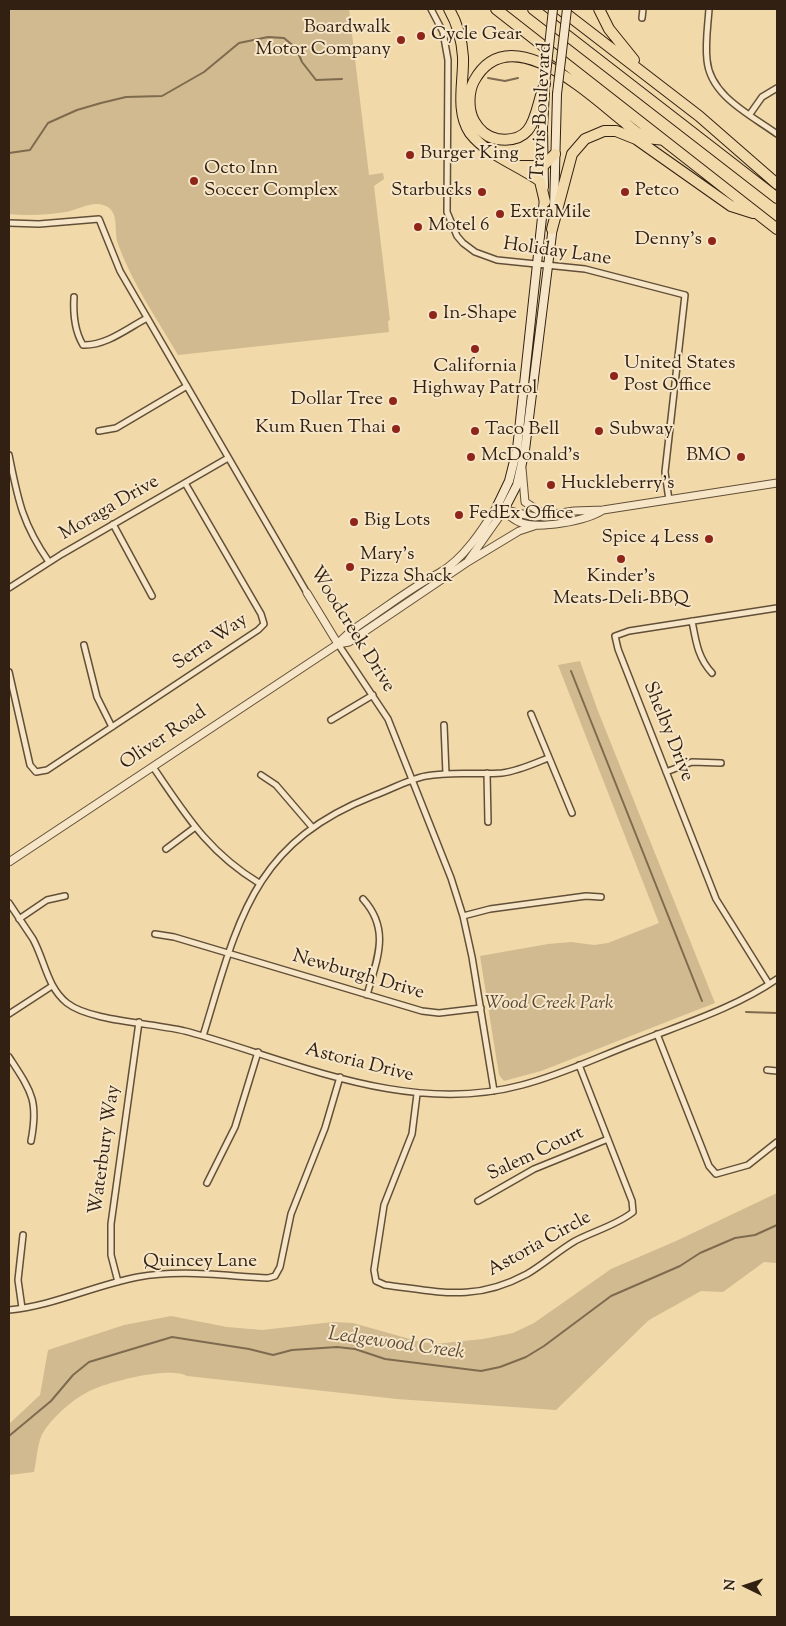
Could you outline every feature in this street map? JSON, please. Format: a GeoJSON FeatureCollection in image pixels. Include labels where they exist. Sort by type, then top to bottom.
{"type":"FeatureCollection","features":[{"type":"Feature","properties":{"kind":"highway"},"geometry":{"type":"LineString","coordinates":[[449,9],[460,37],[463,118],[470,132],[478,140],[540,182],[545,202]]}},
{"type":"Feature","properties":{"kind":"highway"},"geometry":{"type":"LineString","coordinates":[[496,9],[649,126],[663,140],[777,229]]}},
{"type":"Feature","properties":{"kind":"highway"},"geometry":{"type":"LineString","coordinates":[[533,9],[777,198]]}},
{"type":"Feature","properties":{"kind":"highway"},"geometry":{"type":"LineString","coordinates":[[560,9],[699,116],[777,184]]}},
{"type":"Feature","properties":{"kind":"highway"},"geometry":{"type":"LineString","coordinates":[[599,9],[609,29],[628,54],[646,71],[651,79]]}},
{"type":"Feature","properties":{"kind":"highway"},"geometry":{"type":"LineString","coordinates":[[545,84],[533,125],[522,135],[503,140],[492,138],[481,132],[474,121],[470,108],[470,94],[479,74],[498,59],[518,56],[537,60],[567,79],[644,136],[663,140]]}},
{"type":"Feature","properties":{"kind":"highway"},"geometry":{"type":"LineString","coordinates":[[552,229],[572,154],[584,139],[604,131],[616,131],[636,139],[732,206],[761,216]]}},
{"type":"Feature","properties":{"kind":"highway"},"geometry":{"type":"LineString","coordinates":[[515,166],[543,166],[555,154]]}},
{"type":"Feature","properties":{"kind":"main road","name":"Travis Boulevard"},"geometry":{"type":"LineString","coordinates":[[501,508],[510,481],[517,449],[545,202],[543,166],[545,84],[553,9]]}},
{"type":"Feature","properties":{"kind":"main road","name":"Travis Boulevard"},"geometry":{"type":"LineString","coordinates":[[501,508],[510,501],[522,468],[552,229],[558,94],[567,9]]}},
{"type":"Feature","properties":{"kind":"street","name":"Holiday Lane"},"geometry":{"type":"LineString","coordinates":[[431,9],[443,32],[447,54],[447,201],[451,223],[457,236],[475,252],[497,260],[584,269],[685,295],[665,472],[669,500]]}},
{"type":"Feature","properties":{"kind":"street"},"geometry":{"type":"LineString","coordinates":[[642,9],[642,18]]}},
{"type":"Feature","properties":{"kind":"street"},"geometry":{"type":"LineString","coordinates":[[709,9],[707,61],[716,86],[722,93],[777,134]]}},
{"type":"Feature","properties":{"kind":"street"},"geometry":{"type":"LineString","coordinates":[[750,114],[762,97],[777,88]]}},
{"type":"Feature","properties":{"kind":"street","name":"Woodcreek Drive"},"geometry":{"type":"LineString","coordinates":[[9,223],[39,224],[99,219],[120,271],[147,318],[307,594],[388,720],[413,780],[463,916],[481,1008],[494,1091]]}},
{"type":"Feature","properties":{"kind":"street"},"geometry":{"type":"LineString","coordinates":[[74,297],[73,314],[78,338],[83,345],[92,346],[147,318]]}},
{"type":"Feature","properties":{"kind":"street"},"geometry":{"type":"LineString","coordinates":[[99,430],[116,428],[187,386]]}},
{"type":"Feature","properties":{"kind":"street"},"geometry":{"type":"LineString","coordinates":[[9,455],[24,518],[32,536],[50,562]]}},
{"type":"Feature","properties":{"kind":"street","name":"Moraga Drive"},"geometry":{"type":"LineString","coordinates":[[9,588],[113,524],[228,458]]}},
{"type":"Feature","properties":{"kind":"street"},"geometry":{"type":"LineString","coordinates":[[522,468],[525,502],[545,515]]}},
{"type":"Feature","properties":{"kind":"street","name":"Serra Way"},"geometry":{"type":"LineString","coordinates":[[9,672],[30,765],[36,772],[47,770],[258,630],[264,624],[262,614],[185,482]]}},
{"type":"Feature","properties":{"kind":"street","name":"Oliver Road"},"geometry":{"type":"LineString","coordinates":[[501,508],[535,517],[603,510],[777,483]]}},
{"type":"Feature","properties":{"kind":"street","name":"Oliver Road"},"geometry":{"type":"LineString","coordinates":[[501,508],[511,518],[537,525]]}},
{"type":"Feature","properties":{"kind":"street","name":"Oliver Road"},"geometry":{"type":"LineString","coordinates":[[466,563],[501,508]]}},
{"type":"Feature","properties":{"kind":"street","name":"Oliver Road"},"geometry":{"type":"LineString","coordinates":[[9,862],[338,644],[345,635],[431,576],[439,573],[459,557],[501,508]]}},
{"type":"Feature","properties":{"kind":"street","name":"Oliver Road"},"geometry":{"type":"LineString","coordinates":[[338,644],[349,642],[466,563],[519,531],[537,525],[594,516],[603,510]]}},
{"type":"Feature","properties":{"kind":"street"},"geometry":{"type":"LineString","coordinates":[[113,524],[152,596]]}},
{"type":"Feature","properties":{"kind":"street","name":"Shelby Drive"},"geometry":{"type":"LineString","coordinates":[[769,984],[716,899],[618,649],[615,636],[629,631],[777,608]]}},
{"type":"Feature","properties":{"kind":"street"},"geometry":{"type":"LineString","coordinates":[[692,621],[696,646],[702,662],[712,673]]}},
{"type":"Feature","properties":{"kind":"street"},"geometry":{"type":"LineString","coordinates":[[84,645],[97,696],[112,727]]}},
{"type":"Feature","properties":{"kind":"street"},"geometry":{"type":"LineString","coordinates":[[330,720],[373,695]]}},
{"type":"Feature","properties":{"kind":"street"},"geometry":{"type":"LineString","coordinates":[[531,714],[572,813]]}},
{"type":"Feature","properties":{"kind":"street"},"geometry":{"type":"LineString","coordinates":[[444,725],[446,774]]}},
{"type":"Feature","properties":{"kind":"street"},"geometry":{"type":"LineString","coordinates":[[204,1036],[237,926],[259,883],[287,849],[312,827],[344,808],[426,776],[487,774],[517,770],[548,758]]}},
{"type":"Feature","properties":{"kind":"street"},"geometry":{"type":"LineString","coordinates":[[666,772],[692,762],[721,763]]}},
{"type":"Feature","properties":{"kind":"street"},"geometry":{"type":"LineString","coordinates":[[153,767],[194,828],[222,857],[259,883]]}},
{"type":"Feature","properties":{"kind":"street"},"geometry":{"type":"LineString","coordinates":[[487,774],[488,822]]}},
{"type":"Feature","properties":{"kind":"street"},"geometry":{"type":"LineString","coordinates":[[261,775],[286,796],[312,827]]}},
{"type":"Feature","properties":{"kind":"street"},"geometry":{"type":"LineString","coordinates":[[166,849],[194,828]]}},
{"type":"Feature","properties":{"kind":"street"},"geometry":{"type":"LineString","coordinates":[[19,918],[47,900],[65,896]]}},
{"type":"Feature","properties":{"kind":"street"},"geometry":{"type":"LineString","coordinates":[[463,916],[490,909],[586,896],[601,897]]}},
{"type":"Feature","properties":{"kind":"street"},"geometry":{"type":"LineString","coordinates":[[362,899],[374,912],[379,932],[376,962],[367,994]]}},
{"type":"Feature","properties":{"kind":"street","name":"Astoria Drive"},"geometry":{"type":"LineString","coordinates":[[9,903],[33,940],[52,986],[68,1004],[82,1012],[170,1026],[383,1089],[417,1094],[464,1095],[494,1091],[547,1078],[740,1001],[777,979]]}},
{"type":"Feature","properties":{"kind":"street","name":"Newburgh Drive"},"geometry":{"type":"LineString","coordinates":[[155,934],[174,937],[422,1011],[439,1013],[481,1008]]}},
{"type":"Feature","properties":{"kind":"street"},"geometry":{"type":"LineString","coordinates":[[9,1014],[52,986]]}},
{"type":"Feature","properties":{"kind":"street","name":"Waterbury Way"},"geometry":{"type":"LineString","coordinates":[[118,1282],[111,1255],[110,1231],[139,1022]]}},
{"type":"Feature","properties":{"kind":"street"},"geometry":{"type":"LineString","coordinates":[[657,1034],[710,1166],[716,1174],[748,1165],[777,1142]]}},
{"type":"Feature","properties":{"kind":"street"},"geometry":{"type":"LineString","coordinates":[[207,1183],[235,1126],[258,1052]]}},
{"type":"Feature","properties":{"kind":"street"},"geometry":{"type":"LineString","coordinates":[[9,1057],[32,1095],[35,1119],[31,1141]]}},
{"type":"Feature","properties":{"kind":"street","name":"Astoria Circle"},"geometry":{"type":"LineString","coordinates":[[417,1094],[412,1134],[390,1188],[379,1230],[374,1270],[376,1281],[385,1285],[449,1294],[484,1292],[514,1280],[592,1232],[626,1218],[633,1212],[632,1201],[579,1065]]}},
{"type":"Feature","properties":{"kind":"street"},"geometry":{"type":"LineString","coordinates":[[766,1070],[777,1070]]}},
{"type":"Feature","properties":{"kind":"street","name":"Quincey Lane"},"geometry":{"type":"LineString","coordinates":[[9,1310],[118,1282],[163,1274],[268,1278],[275,1276],[280,1267],[291,1214],[325,1128],[340,1077]]}},
{"type":"Feature","properties":{"kind":"street","name":"Salem Court"},"geometry":{"type":"LineString","coordinates":[[478,1200],[534,1169],[608,1139]]}},
{"type":"Feature","properties":{"kind":"street"},"geometry":{"type":"LineString","coordinates":[[22,1308],[18,1280],[23,1235]]}},
{"type":"Feature","properties":{"kind":"green space","name":"Octo Inn Soccer Complex"},"geometry":{"type":"Polygon","coordinates":[[[10,9],[349,9],[369,175],[383,173],[384,179],[374,186],[390,320],[388,321],[389,332],[178,355],[130,273],[118,244],[114,216],[109,208],[94,204],[52,214],[9,214],[10,9]]]}},
{"type":"Feature","properties":{"kind":"green space","name":"Wood Creek Park"},"geometry":{"type":"Polygon","coordinates":[[[580,661],[598,711],[715,1003],[541,1071],[504,1081],[499,1075],[480,956],[548,944],[571,942],[594,945],[608,943],[659,923],[558,665],[580,661]]]}},
{"type":"Feature","properties":{"kind":"green space"},"geometry":{"type":"Polygon","coordinates":[[[777,1193],[777,1263],[764,1262],[723,1292],[701,1291],[649,1320],[556,1410],[397,1399],[187,1376],[179,1373],[155,1374],[114,1382],[94,1389],[80,1397],[60,1413],[44,1431],[39,1445],[34,1472],[9,1475],[9,1424],[40,1395],[48,1350],[124,1325],[171,1316],[227,1327],[262,1330],[333,1322],[353,1323],[434,1344],[483,1339],[513,1333],[534,1323],[611,1269],[676,1241],[777,1193]]]}},
{"type":"Feature","properties":{"kind":"waterway"},"geometry":{"type":"LineString","coordinates":[[9,153],[30,150],[48,123],[77,110],[126,97],[162,96],[204,72],[239,43],[268,37],[284,38],[296,48],[302,62],[316,80],[342,79]]}},
{"type":"Feature","properties":{"kind":"waterway"},"geometry":{"type":"LineString","coordinates":[[488,78],[505,81],[518,78]]}},
{"type":"Feature","properties":{"kind":"waterway"},"geometry":{"type":"LineString","coordinates":[[571,671],[702,1001]]}},
{"type":"Feature","properties":{"kind":"waterway"},"geometry":{"type":"LineString","coordinates":[[746,1012],[777,1013]]}},
{"type":"Feature","properties":{"kind":"waterway","name":"Ledgewood Creek"},"geometry":{"type":"LineString","coordinates":[[9,1436],[51,1401],[73,1375],[89,1362],[172,1337],[249,1349],[273,1355],[292,1350],[337,1347],[355,1349],[385,1359],[481,1371],[500,1367],[526,1357],[544,1346],[611,1296],[680,1266],[700,1253],[735,1238],[755,1235],[777,1225]]}},
{"type":"Feature","properties":{"kind":"place","name":"Cycle Gear"},"geometry":{"type":"Point","coordinates":[421,36]}},
{"type":"Feature","properties":{"kind":"place","name":"Boardwalk Motor Company"},"geometry":{"type":"Point","coordinates":[401,40]}},
{"type":"Feature","properties":{"kind":"place","name":"Burger King"},"geometry":{"type":"Point","coordinates":[410,155]}},
{"type":"Feature","properties":{"kind":"place","name":"Octo Inn Soccer Complex"},"geometry":{"type":"Point","coordinates":[194,181]}},
{"type":"Feature","properties":{"kind":"place","name":"Starbucks"},"geometry":{"type":"Point","coordinates":[482,192]}},
{"type":"Feature","properties":{"kind":"place","name":"Petco"},"geometry":{"type":"Point","coordinates":[625,192]}},
{"type":"Feature","properties":{"kind":"place","name":"ExtraMile"},"geometry":{"type":"Point","coordinates":[500,214]}},
{"type":"Feature","properties":{"kind":"place","name":"Motel 6"},"geometry":{"type":"Point","coordinates":[418,227]}},
{"type":"Feature","properties":{"kind":"place","name":"Denny's"},"geometry":{"type":"Point","coordinates":[712,241]}},
{"type":"Feature","properties":{"kind":"place","name":"In-Shape"},"geometry":{"type":"Point","coordinates":[433,315]}},
{"type":"Feature","properties":{"kind":"place","name":"California Highway Patrol"},"geometry":{"type":"Point","coordinates":[475,349]}},
{"type":"Feature","properties":{"kind":"place","name":"United States Post Office"},"geometry":{"type":"Point","coordinates":[614,376]}},
{"type":"Feature","properties":{"kind":"place","name":"Dollar Tree"},"geometry":{"type":"Point","coordinates":[393,401]}},
{"type":"Feature","properties":{"kind":"place","name":"Kum Ruen Thai"},"geometry":{"type":"Point","coordinates":[396,429]}},
{"type":"Feature","properties":{"kind":"place","name":"Taco Bell"},"geometry":{"type":"Point","coordinates":[475,431]}},
{"type":"Feature","properties":{"kind":"place","name":"Subway"},"geometry":{"type":"Point","coordinates":[599,431]}},
{"type":"Feature","properties":{"kind":"place","name":"McDonald's"},"geometry":{"type":"Point","coordinates":[471,457]}},
{"type":"Feature","properties":{"kind":"place","name":"BMO"},"geometry":{"type":"Point","coordinates":[741,457]}},
{"type":"Feature","properties":{"kind":"place","name":"Huckleberry's"},"geometry":{"type":"Point","coordinates":[551,485]}},
{"type":"Feature","properties":{"kind":"place","name":"FedEx Office"},"geometry":{"type":"Point","coordinates":[459,515]}},
{"type":"Feature","properties":{"kind":"place","name":"Big Lots"},"geometry":{"type":"Point","coordinates":[354,522]}},
{"type":"Feature","properties":{"kind":"place","name":"Spice 4 Less"},"geometry":{"type":"Point","coordinates":[709,539]}},
{"type":"Feature","properties":{"kind":"place","name":"Kinder's Meats-Deli-BBQ"},"geometry":{"type":"Point","coordinates":[621,559]}},
{"type":"Feature","properties":{"kind":"place","name":"Mary's Pizza Shack"},"geometry":{"type":"Point","coordinates":[350,567]}}]}
